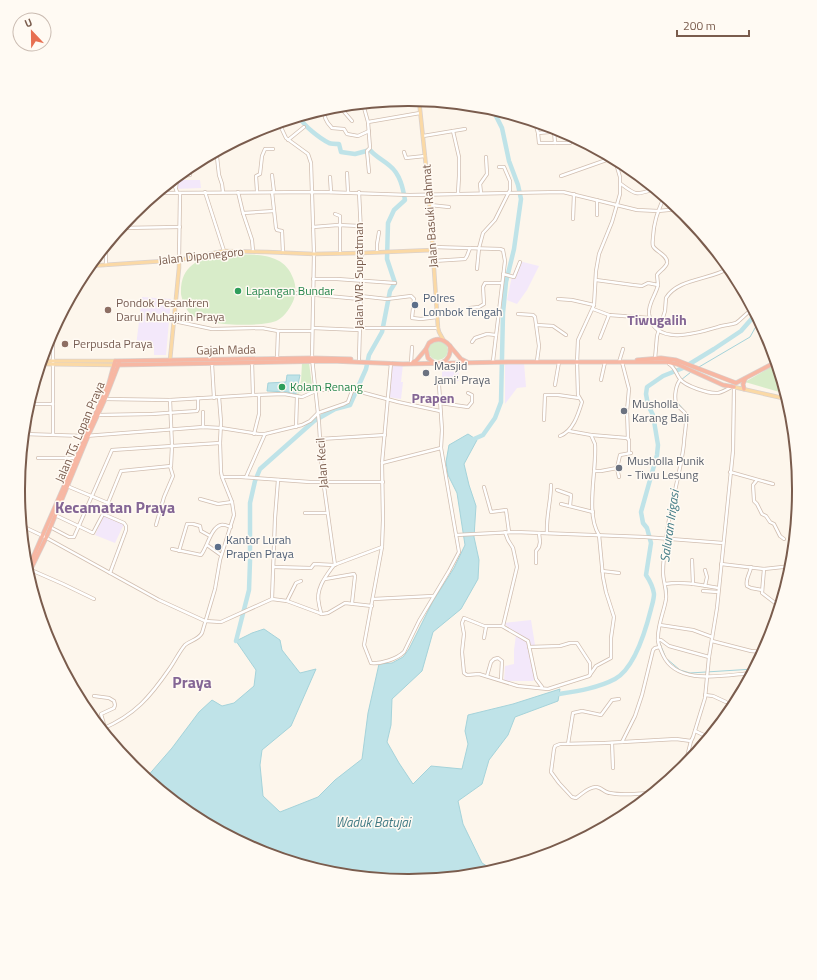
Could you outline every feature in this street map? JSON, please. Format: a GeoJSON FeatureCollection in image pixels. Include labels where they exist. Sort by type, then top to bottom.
{"type":"FeatureCollection","features":[{"type":"Feature","properties":{"kind":"highway"},"geometry":{"type":"LineString","coordinates":[[363,361],[416,361],[432,341],[438,339],[444,341],[450,346],[464,361],[678,362],[736,383],[771,365]]}},
{"type":"Feature","properties":{"kind":"highway"},"geometry":{"type":"LineString","coordinates":[[441,363],[448,358],[450,346]]}},
{"type":"Feature","properties":{"kind":"highway"},"geometry":{"type":"LineString","coordinates":[[426,349],[428,358],[435,363]]}},
{"type":"Feature","properties":{"kind":"highway"},"geometry":{"type":"LineString","coordinates":[[508,362],[620,362],[655,358],[672,359],[695,373],[723,385],[733,386]]}},
{"type":"Feature","properties":{"kind":"highway","name":"Gajah Mada"},"geometry":{"type":"LineString","coordinates":[[114,363],[212,364],[277,359],[359,359],[363,361]]}},
{"type":"Feature","properties":{"kind":"highway","name":"Gajah Mada"},"geometry":{"type":"LineString","coordinates":[[119,363],[170,360],[252,361],[312,359],[363,361]]}},
{"type":"Feature","properties":{"kind":"highway"},"geometry":{"type":"LineString","coordinates":[[370,361],[391,363],[498,362]]}},
{"type":"Feature","properties":{"kind":"highway","name":"Jalan TG. Lopan Praya"},"geometry":{"type":"LineString","coordinates":[[44,537],[50,527],[109,383],[114,363]]}},
{"type":"Feature","properties":{"kind":"highway","name":"Jalan TG. Lopan Praya"},"geometry":{"type":"LineString","coordinates":[[32,564],[76,458],[98,416],[119,363]]}},
{"type":"Feature","properties":{"kind":"highway"},"geometry":{"type":"LineString","coordinates":[[744,389],[743,384],[745,379]]}},
{"type":"Feature","properties":{"kind":"main road","name":"Jalan Basuki Rahmat"},"geometry":{"type":"LineString","coordinates":[[419,106],[430,205],[438,330]]}},
{"type":"Feature","properties":{"kind":"main road","name":"Jalan Diponegoro"},"geometry":{"type":"LineString","coordinates":[[98,265],[179,260],[224,251],[362,254],[433,248]]}},
{"type":"Feature","properties":{"kind":"main road"},"geometry":{"type":"LineString","coordinates":[[170,360],[179,260]]}},
{"type":"Feature","properties":{"kind":"main road"},"geometry":{"type":"LineString","coordinates":[[432,341],[438,330]]}},
{"type":"Feature","properties":{"kind":"main road"},"geometry":{"type":"LineString","coordinates":[[438,330],[444,341]]}},
{"type":"Feature","properties":{"kind":"main road","name":"Gajah Mada"},"geometry":{"type":"LineString","coordinates":[[47,362],[54,363]]}},
{"type":"Feature","properties":{"kind":"main road","name":"Gajah Mada"},"geometry":{"type":"LineString","coordinates":[[46,364],[114,363]]}},
{"type":"Feature","properties":{"kind":"main road"},"geometry":{"type":"LineString","coordinates":[[733,386],[781,398]]}},
{"type":"Feature","properties":{"kind":"street"},"geometry":{"type":"LineString","coordinates":[[364,109],[369,132],[370,148],[366,153],[369,172]]}},
{"type":"Feature","properties":{"kind":"street"},"geometry":{"type":"LineString","coordinates":[[344,112],[352,121]]}},
{"type":"Feature","properties":{"kind":"street"},"geometry":{"type":"LineString","coordinates":[[368,122],[420,114]]}},
{"type":"Feature","properties":{"kind":"street"},"geometry":{"type":"LineString","coordinates":[[325,116],[326,121],[332,128],[344,129],[347,134],[354,136],[369,132]]}},
{"type":"Feature","properties":{"kind":"street"},"geometry":{"type":"LineString","coordinates":[[282,128],[288,140],[304,127]]}},
{"type":"Feature","properties":{"kind":"street"},"geometry":{"type":"LineString","coordinates":[[423,136],[465,128]]}},
{"type":"Feature","properties":{"kind":"street"},"geometry":{"type":"LineString","coordinates":[[537,129],[540,143],[569,142]]}},
{"type":"Feature","properties":{"kind":"street"},"geometry":{"type":"LineString","coordinates":[[452,131],[459,157],[458,193]]}},
{"type":"Feature","properties":{"kind":"street"},"geometry":{"type":"LineString","coordinates":[[538,132],[544,132]]}},
{"type":"Feature","properties":{"kind":"street"},"geometry":{"type":"LineString","coordinates":[[554,136],[554,143]]}},
{"type":"Feature","properties":{"kind":"street","name":"Jalan Kecil"},"geometry":{"type":"LineString","coordinates":[[288,140],[310,156],[314,254],[312,359],[327,513],[335,565]]}},
{"type":"Feature","properties":{"kind":"street"},"geometry":{"type":"LineString","coordinates":[[257,191],[256,176],[260,174],[262,156],[265,149],[273,149]]}},
{"type":"Feature","properties":{"kind":"street"},"geometry":{"type":"LineString","coordinates":[[404,152],[406,158],[425,156]]}},
{"type":"Feature","properties":{"kind":"street"},"geometry":{"type":"LineString","coordinates":[[481,193],[480,184],[487,174],[486,157]]}},
{"type":"Feature","properties":{"kind":"street"},"geometry":{"type":"LineString","coordinates":[[217,158],[223,192]]}},
{"type":"Feature","properties":{"kind":"street"},"geometry":{"type":"LineString","coordinates":[[561,176],[604,161]]}},
{"type":"Feature","properties":{"kind":"street"},"geometry":{"type":"LineString","coordinates":[[477,269],[479,248],[483,233],[495,220],[509,193],[511,185],[510,179],[504,168],[499,167]]}},
{"type":"Feature","properties":{"kind":"street"},"geometry":{"type":"LineString","coordinates":[[560,436],[569,431],[582,402],[578,395],[578,340],[593,307],[599,254],[618,206],[620,183],[618,168]]}},
{"type":"Feature","properties":{"kind":"street"},"geometry":{"type":"LineString","coordinates":[[348,173],[348,192]]}},
{"type":"Feature","properties":{"kind":"street"},"geometry":{"type":"LineString","coordinates":[[272,175],[276,230],[282,232],[283,253]]}},
{"type":"Feature","properties":{"kind":"street"},"geometry":{"type":"LineString","coordinates":[[330,176],[331,192]]}},
{"type":"Feature","properties":{"kind":"street"},"geometry":{"type":"LineString","coordinates":[[620,183],[630,192],[637,194],[648,191]]}},
{"type":"Feature","properties":{"kind":"street"},"geometry":{"type":"LineString","coordinates":[[176,188],[178,192],[180,227],[179,260]]}},
{"type":"Feature","properties":{"kind":"street"},"geometry":{"type":"LineString","coordinates":[[167,193],[257,191],[359,192],[429,195],[458,193],[563,192],[637,210],[670,210]]}},
{"type":"Feature","properties":{"kind":"street"},"geometry":{"type":"LineString","coordinates":[[205,192],[224,251]]}},
{"type":"Feature","properties":{"kind":"street"},"geometry":{"type":"LineString","coordinates":[[238,192],[252,241],[253,251]]}},
{"type":"Feature","properties":{"kind":"street","name":"Jalan WR. Supratman"},"geometry":{"type":"LineString","coordinates":[[359,192],[362,254],[360,280],[359,359]]}},
{"type":"Feature","properties":{"kind":"street"},"geometry":{"type":"LineString","coordinates":[[573,219],[574,194]]}},
{"type":"Feature","properties":{"kind":"street"},"geometry":{"type":"LineString","coordinates":[[597,216],[598,200]]}},
{"type":"Feature","properties":{"kind":"street"},"geometry":{"type":"LineString","coordinates":[[662,203],[654,223],[653,245],[658,252],[665,257],[667,262],[657,275],[658,285],[650,306],[650,318],[654,325],[659,330],[672,336],[682,335],[702,332],[735,323],[748,312]]}},
{"type":"Feature","properties":{"kind":"street"},"geometry":{"type":"LineString","coordinates":[[430,205],[449,207]]}},
{"type":"Feature","properties":{"kind":"street"},"geometry":{"type":"LineString","coordinates":[[243,213],[274,210]]}},
{"type":"Feature","properties":{"kind":"street"},"geometry":{"type":"LineString","coordinates":[[335,214],[340,215],[340,253]]}},
{"type":"Feature","properties":{"kind":"street"},"geometry":{"type":"LineString","coordinates":[[313,226],[360,226]]}},
{"type":"Feature","properties":{"kind":"street"},"geometry":{"type":"LineString","coordinates":[[129,228],[180,227]]}},
{"type":"Feature","properties":{"kind":"street"},"geometry":{"type":"LineString","coordinates":[[377,252],[379,232]]}},
{"type":"Feature","properties":{"kind":"street"},"geometry":{"type":"LineString","coordinates":[[433,248],[500,248],[503,250],[505,255],[493,362]]}},
{"type":"Feature","properties":{"kind":"street"},"geometry":{"type":"LineString","coordinates":[[434,261],[464,259],[468,256],[470,248]]}},
{"type":"Feature","properties":{"kind":"street"},"geometry":{"type":"LineString","coordinates":[[106,254],[106,264]]}},
{"type":"Feature","properties":{"kind":"street"},"geometry":{"type":"LineString","coordinates":[[503,274],[513,277],[515,276],[520,262]]}},
{"type":"Feature","properties":{"kind":"street"},"geometry":{"type":"LineString","coordinates":[[655,358],[657,336],[666,298],[670,293],[683,285],[723,271]]}},
{"type":"Feature","properties":{"kind":"street"},"geometry":{"type":"LineString","coordinates":[[313,279],[337,278],[395,283]]}},
{"type":"Feature","properties":{"kind":"street"},"geometry":{"type":"LineString","coordinates":[[596,280],[640,286],[648,282],[658,285]]}},
{"type":"Feature","properties":{"kind":"street"},"geometry":{"type":"LineString","coordinates":[[470,308],[479,307],[484,304],[483,287],[485,283],[502,283]]}},
{"type":"Feature","properties":{"kind":"street"},"geometry":{"type":"LineString","coordinates":[[295,293],[387,299],[412,296],[414,299],[413,318],[421,319],[437,317]]}},
{"type":"Feature","properties":{"kind":"street"},"geometry":{"type":"LineString","coordinates":[[558,299],[572,300],[593,307],[609,315],[650,318]]}},
{"type":"Feature","properties":{"kind":"street"},"geometry":{"type":"LineString","coordinates":[[518,314],[535,316],[539,346],[537,361]]}},
{"type":"Feature","properties":{"kind":"street"},"geometry":{"type":"LineString","coordinates":[[600,338],[609,315]]}},
{"type":"Feature","properties":{"kind":"street"},"geometry":{"type":"LineString","coordinates":[[174,321],[212,330],[262,328],[278,331],[381,328],[438,330]]}},
{"type":"Feature","properties":{"kind":"street"},"geometry":{"type":"LineString","coordinates":[[537,325],[553,326],[566,335]]}},
{"type":"Feature","properties":{"kind":"street"},"geometry":{"type":"LineString","coordinates":[[277,359],[278,331]]}},
{"type":"Feature","properties":{"kind":"street"},"geometry":{"type":"LineString","coordinates":[[472,342],[475,338],[487,334],[496,335]]}},
{"type":"Feature","properties":{"kind":"street"},"geometry":{"type":"LineString","coordinates":[[53,344],[53,434]]}},
{"type":"Feature","properties":{"kind":"street"},"geometry":{"type":"LineString","coordinates":[[411,362],[412,347]]}},
{"type":"Feature","properties":{"kind":"street"},"geometry":{"type":"LineString","coordinates":[[619,477],[617,468],[620,455],[630,453],[627,411],[629,389],[620,362],[623,349]]}},
{"type":"Feature","properties":{"kind":"street"},"geometry":{"type":"LineString","coordinates":[[252,361],[253,395]]}},
{"type":"Feature","properties":{"kind":"street"},"geometry":{"type":"LineString","coordinates":[[555,385],[559,362]]}},
{"type":"Feature","properties":{"kind":"street"},"geometry":{"type":"LineString","coordinates":[[600,380],[605,362]]}},
{"type":"Feature","properties":{"kind":"street"},"geometry":{"type":"LineString","coordinates":[[665,362],[674,368],[685,384],[713,393],[733,386],[732,451],[718,592],[712,641],[708,657],[706,695],[688,753]]}},
{"type":"Feature","properties":{"kind":"street"},"geometry":{"type":"LineString","coordinates":[[391,363],[382,463],[382,547],[364,646],[370,663],[375,664],[395,658],[404,652],[416,626],[458,554],[441,448],[439,385]]}},
{"type":"Feature","properties":{"kind":"street"},"geometry":{"type":"LineString","coordinates":[[212,364],[214,398]]}},
{"type":"Feature","properties":{"kind":"street"},"geometry":{"type":"LineString","coordinates":[[681,380],[675,394],[678,406],[685,413],[686,424],[672,502],[663,570],[666,584],[666,596],[659,640],[660,647],[667,662],[678,671],[692,676],[746,672]]}},
{"type":"Feature","properties":{"kind":"street"},"geometry":{"type":"LineString","coordinates":[[105,399],[170,400],[284,394],[306,396],[316,390],[328,389],[354,391],[387,400],[440,411]]}},
{"type":"Feature","properties":{"kind":"street"},"geometry":{"type":"LineString","coordinates":[[29,434],[87,436],[204,427],[221,428],[254,434],[265,434],[296,427],[310,421],[318,414],[346,404],[354,391]]}},
{"type":"Feature","properties":{"kind":"street"},"geometry":{"type":"LineString","coordinates":[[440,403],[468,407],[472,402],[472,394],[468,393]]}},
{"type":"Feature","properties":{"kind":"street"},"geometry":{"type":"LineString","coordinates":[[254,434],[259,414],[259,395]]}},
{"type":"Feature","properties":{"kind":"street"},"geometry":{"type":"LineString","coordinates":[[544,420],[545,395],[579,398]]}},
{"type":"Feature","properties":{"kind":"street"},"geometry":{"type":"LineString","coordinates":[[296,427],[297,396]]}},
{"type":"Feature","properties":{"kind":"street"},"geometry":{"type":"LineString","coordinates":[[107,727],[124,719],[144,702],[157,686],[185,645],[200,636],[215,589],[221,555],[234,515],[232,502],[222,477],[219,397]]}},
{"type":"Feature","properties":{"kind":"street"},"geometry":{"type":"LineString","coordinates":[[98,416],[197,411],[198,398]]}},
{"type":"Feature","properties":{"kind":"street"},"geometry":{"type":"LineString","coordinates":[[156,525],[164,497],[173,476],[170,466],[172,464],[172,429],[170,400]]}},
{"type":"Feature","properties":{"kind":"street"},"geometry":{"type":"LineString","coordinates":[[35,405],[53,404]]}},
{"type":"Feature","properties":{"kind":"street"},"geometry":{"type":"LineString","coordinates":[[203,412],[204,427]]}},
{"type":"Feature","properties":{"kind":"street"},"geometry":{"type":"LineString","coordinates":[[569,431],[628,439]]}},
{"type":"Feature","properties":{"kind":"street"},"geometry":{"type":"LineString","coordinates":[[246,477],[265,434]]}},
{"type":"Feature","properties":{"kind":"street"},"geometry":{"type":"LineString","coordinates":[[320,439],[384,435]]}},
{"type":"Feature","properties":{"kind":"street"},"geometry":{"type":"LineString","coordinates":[[542,688],[536,679],[527,640],[502,626],[486,626],[466,618],[462,624],[464,634],[462,652],[465,674],[478,674],[518,686],[547,689],[590,675],[596,666],[612,658],[611,638],[614,617],[606,592],[602,571],[599,535],[595,526],[593,512],[595,446],[591,435]]}},
{"type":"Feature","properties":{"kind":"street"},"geometry":{"type":"LineString","coordinates":[[50,527],[72,538],[112,450],[220,443]]}},
{"type":"Feature","properties":{"kind":"street"},"geometry":{"type":"LineString","coordinates":[[382,463],[441,448]]}},
{"type":"Feature","properties":{"kind":"street"},"geometry":{"type":"LineString","coordinates":[[38,458],[76,458]]}},
{"type":"Feature","properties":{"kind":"street"},"geometry":{"type":"LineString","coordinates":[[55,515],[93,533],[103,514],[121,471],[170,466]]}},
{"type":"Feature","properties":{"kind":"street"},"geometry":{"type":"LineString","coordinates":[[594,471],[601,472],[617,468]]}},
{"type":"Feature","properties":{"kind":"street"},"geometry":{"type":"LineString","coordinates":[[730,472],[773,484]]}},
{"type":"Feature","properties":{"kind":"street"},"geometry":{"type":"LineString","coordinates":[[222,477],[324,482],[383,482]]}},
{"type":"Feature","properties":{"kind":"street"},"geometry":{"type":"LineString","coordinates":[[272,600],[278,480]]}},
{"type":"Feature","properties":{"kind":"street"},"geometry":{"type":"LineString","coordinates":[[757,480],[753,487],[754,502],[757,504],[762,514],[774,524],[780,536],[784,539]]}},
{"type":"Feature","properties":{"kind":"street"},"geometry":{"type":"LineString","coordinates":[[546,533],[546,518],[551,485]]}},
{"type":"Feature","properties":{"kind":"street"},"geometry":{"type":"LineString","coordinates":[[67,486],[108,502]]}},
{"type":"Feature","properties":{"kind":"street"},"geometry":{"type":"LineString","coordinates":[[484,487],[491,512],[506,510],[509,532]]}},
{"type":"Feature","properties":{"kind":"street"},"geometry":{"type":"LineString","coordinates":[[557,490],[571,495],[570,506]]}},
{"type":"Feature","properties":{"kind":"street"},"geometry":{"type":"LineString","coordinates":[[200,499],[219,504],[232,502]]}},
{"type":"Feature","properties":{"kind":"street"},"geometry":{"type":"LineString","coordinates":[[560,504],[593,512]]}},
{"type":"Feature","properties":{"kind":"street"},"geometry":{"type":"LineString","coordinates":[[305,513],[327,513]]}},
{"type":"Feature","properties":{"kind":"street"},"geometry":{"type":"LineString","coordinates":[[103,514],[124,523],[126,528],[110,573]]}},
{"type":"Feature","properties":{"kind":"street"},"geometry":{"type":"LineString","coordinates":[[179,551],[187,524],[193,524],[201,527],[201,531],[210,536]]}},
{"type":"Feature","properties":{"kind":"street"},"geometry":{"type":"LineString","coordinates":[[172,549],[201,555],[210,536],[220,525],[231,527]]}},
{"type":"Feature","properties":{"kind":"street"},"geometry":{"type":"LineString","coordinates":[[27,529],[158,600],[205,621],[218,622],[272,600],[287,601],[322,614],[344,603],[372,606]]}},
{"type":"Feature","properties":{"kind":"street"},"geometry":{"type":"LineString","coordinates":[[502,626],[517,567],[513,548],[505,532]]}},
{"type":"Feature","properties":{"kind":"street"},"geometry":{"type":"LineString","coordinates":[[456,535],[509,532],[645,537],[723,542]]}},
{"type":"Feature","properties":{"kind":"street"},"geometry":{"type":"LineString","coordinates":[[536,563],[536,551],[540,542],[539,533]]}},
{"type":"Feature","properties":{"kind":"street"},"geometry":{"type":"LineString","coordinates":[[207,544],[221,555]]}},
{"type":"Feature","properties":{"kind":"street"},"geometry":{"type":"LineString","coordinates":[[322,614],[318,599],[319,591],[329,571],[335,565],[382,547]]}},
{"type":"Feature","properties":{"kind":"street"},"geometry":{"type":"LineString","coordinates":[[692,560],[693,584]]}},
{"type":"Feature","properties":{"kind":"street"},"geometry":{"type":"LineString","coordinates":[[274,568],[311,568],[314,564],[335,565]]}},
{"type":"Feature","properties":{"kind":"street"},"geometry":{"type":"LineString","coordinates":[[721,564],[764,569],[785,567]]}},
{"type":"Feature","properties":{"kind":"street"},"geometry":{"type":"LineString","coordinates":[[751,567],[750,575],[746,581],[747,586],[762,590]]}},
{"type":"Feature","properties":{"kind":"street"},"geometry":{"type":"LineString","coordinates":[[764,569],[763,595],[775,603]]}},
{"type":"Feature","properties":{"kind":"street"},"geometry":{"type":"LineString","coordinates":[[705,586],[707,578],[706,570]]}},
{"type":"Feature","properties":{"kind":"street"},"geometry":{"type":"LineString","coordinates":[[602,571],[619,572]]}},
{"type":"Feature","properties":{"kind":"street"},"geometry":{"type":"LineString","coordinates":[[34,572],[94,599]]}},
{"type":"Feature","properties":{"kind":"street"},"geometry":{"type":"LineString","coordinates":[[324,579],[354,574],[352,603]]}},
{"type":"Feature","properties":{"kind":"street"},"geometry":{"type":"LineString","coordinates":[[287,601],[296,583],[301,581]]}},
{"type":"Feature","properties":{"kind":"street"},"geometry":{"type":"LineString","coordinates":[[666,584],[693,584],[718,588]]}},
{"type":"Feature","properties":{"kind":"street"},"geometry":{"type":"LineString","coordinates":[[703,591],[718,592]]}},
{"type":"Feature","properties":{"kind":"street"},"geometry":{"type":"LineString","coordinates":[[373,599],[433,596]]}},
{"type":"Feature","properties":{"kind":"street"},"geometry":{"type":"LineString","coordinates":[[484,638],[486,626]]}},
{"type":"Feature","properties":{"kind":"street"},"geometry":{"type":"LineString","coordinates":[[661,626],[693,630],[712,637]]}},
{"type":"Feature","properties":{"kind":"street"},"geometry":{"type":"LineString","coordinates":[[659,640],[669,646],[708,657]]}},
{"type":"Feature","properties":{"kind":"street"},"geometry":{"type":"LineString","coordinates":[[712,641],[756,652]]}},
{"type":"Feature","properties":{"kind":"street"},"geometry":{"type":"LineString","coordinates":[[529,647],[561,646],[570,643],[577,643],[590,663],[590,675]]}},
{"type":"Feature","properties":{"kind":"street"},"geometry":{"type":"LineString","coordinates":[[622,742],[635,716],[642,695],[653,650],[660,647]]}},
{"type":"Feature","properties":{"kind":"street"},"geometry":{"type":"LineString","coordinates":[[487,676],[491,662],[494,658],[498,658],[502,661],[501,680]]}},
{"type":"Feature","properties":{"kind":"street"},"geometry":{"type":"LineString","coordinates":[[706,695],[713,696],[726,702]]}},
{"type":"Feature","properties":{"kind":"street"},"geometry":{"type":"LineString","coordinates":[[94,696],[114,700],[115,707],[101,714],[102,721]]}},
{"type":"Feature","properties":{"kind":"street"},"geometry":{"type":"LineString","coordinates":[[568,744],[573,713],[582,711],[601,715],[612,700],[619,699]]}},
{"type":"Feature","properties":{"kind":"street"},"geometry":{"type":"LineString","coordinates":[[695,731],[703,735]]}},
{"type":"Feature","properties":{"kind":"street"},"geometry":{"type":"LineString","coordinates":[[643,793],[609,793],[599,787],[594,787],[576,798],[572,798],[556,780],[551,770],[554,747],[560,744],[691,740]]}},
{"type":"Feature","properties":{"kind":"street"},"geometry":{"type":"LineString","coordinates":[[612,743],[613,768]]}},
{"type":"Feature","properties":{"kind":"shaded area"},"geometry":{"type":"Polygon","coordinates":[[[183,180],[200,180],[201,188],[176,189],[176,185],[183,180]]]}},
{"type":"Feature","properties":{"kind":"shaded area"},"geometry":{"type":"Polygon","coordinates":[[[519,261],[539,266],[527,290],[517,304],[507,300],[512,276],[519,261]]]}},
{"type":"Feature","properties":{"kind":"shaded area"},"geometry":{"type":"Polygon","coordinates":[[[142,297],[171,299],[166,355],[154,355],[154,346],[136,346],[142,297]]]}},
{"type":"Feature","properties":{"kind":"shaded area"},"geometry":{"type":"Polygon","coordinates":[[[505,363],[524,363],[526,387],[517,388],[505,404],[505,363]]]}},
{"type":"Feature","properties":{"kind":"shaded area"},"geometry":{"type":"Polygon","coordinates":[[[393,364],[403,364],[401,399],[388,397],[393,364]]]}},
{"type":"Feature","properties":{"kind":"shaded area"},"geometry":{"type":"Polygon","coordinates":[[[442,365],[458,365],[459,381],[442,382],[442,365]]]}},
{"type":"Feature","properties":{"kind":"shaded area"},"geometry":{"type":"Polygon","coordinates":[[[104,515],[124,524],[115,543],[95,535],[104,515]]]}},
{"type":"Feature","properties":{"kind":"shaded area"},"geometry":{"type":"Polygon","coordinates":[[[531,620],[535,645],[529,647],[537,677],[533,681],[504,681],[505,666],[514,664],[516,635],[504,623],[531,620]]]}},
{"type":"Feature","properties":{"kind":"green space","name":"Lapangan Bundar"},"geometry":{"type":"Polygon","coordinates":[[[221,255],[263,256],[281,262],[288,269],[295,286],[294,299],[288,311],[278,320],[271,323],[248,325],[209,322],[192,315],[188,311],[182,299],[181,284],[183,277],[187,270],[198,262],[221,255]]]}},
{"type":"Feature","properties":{"kind":"green space"},"geometry":{"type":"Polygon","coordinates":[[[438,340],[445,343],[448,350],[445,357],[438,360],[431,357],[428,350],[431,343],[438,340]]]}},
{"type":"Feature","properties":{"kind":"green space"},"geometry":{"type":"Polygon","coordinates":[[[302,363],[309,363],[312,385],[311,389],[297,394],[301,381],[302,363]]]}},
{"type":"Feature","properties":{"kind":"green space"},"geometry":{"type":"Polygon","coordinates":[[[772,366],[779,392],[745,382],[772,366]]]}},
{"type":"Feature","properties":{"kind":"water","name":"Kolam Renang"},"geometry":{"type":"Polygon","coordinates":[[[287,375],[300,375],[296,394],[267,391],[268,383],[286,382],[287,375]]]}},
{"type":"Feature","properties":{"kind":"water","name":"Waduk Batujai"},"geometry":{"type":"Polygon","coordinates":[[[468,434],[477,440],[464,464],[476,506],[474,537],[479,560],[478,579],[461,609],[433,632],[422,671],[392,699],[391,725],[387,742],[413,784],[431,766],[462,769],[468,744],[465,731],[468,715],[513,704],[560,689],[558,701],[515,717],[508,735],[489,760],[482,784],[458,801],[463,824],[482,863],[486,865],[434,873],[408,874],[383,873],[334,866],[285,853],[262,844],[239,834],[195,809],[150,773],[172,748],[199,712],[212,700],[222,706],[234,703],[254,686],[256,670],[236,641],[264,629],[280,640],[282,650],[300,673],[316,669],[291,726],[262,750],[260,765],[263,796],[280,812],[318,797],[335,780],[362,759],[368,713],[379,664],[392,663],[403,657],[409,649],[433,601],[454,568],[465,545],[457,493],[448,475],[446,462],[449,445],[468,434]]]}},
{"type":"Feature","properties":{"kind":"waterway"},"geometry":{"type":"LineString","coordinates":[[474,439],[483,435],[495,418],[501,402],[503,313],[506,282],[514,249],[521,199],[518,185],[509,161],[502,128],[497,117]]}},
{"type":"Feature","properties":{"kind":"waterway"},"geometry":{"type":"LineString","coordinates":[[236,641],[249,590],[250,503],[255,481],[260,469],[314,421],[335,409],[350,405],[366,369],[369,355],[382,332],[390,291],[395,283],[387,259],[388,223],[394,210],[405,200],[399,177],[390,166],[370,150],[355,154],[341,152],[339,144],[329,143],[312,132],[303,122]]}},
{"type":"Feature","properties":{"kind":"waterway"},"geometry":{"type":"LineString","coordinates":[[559,694],[602,685],[622,674],[639,647],[649,617],[654,594],[653,588],[646,575],[651,543],[647,528],[643,523],[641,512],[657,455],[658,445],[653,415],[648,405],[646,394],[647,387],[663,376],[683,368],[714,349],[741,331],[752,319]]}},
{"type":"Feature","properties":{"kind":"waterway","name":"Saluran Irigasi"},"geometry":{"type":"LineString","coordinates":[[699,367],[750,337],[755,327]]}},
{"type":"Feature","properties":{"kind":"waterway","name":"Saluran Irigasi"},"geometry":{"type":"LineString","coordinates":[[681,380],[691,372]]}},
{"type":"Feature","properties":{"kind":"waterway","name":"Saluran Irigasi"},"geometry":{"type":"LineString","coordinates":[[677,402],[684,410]]}},
{"type":"Feature","properties":{"kind":"waterway","name":"Saluran Irigasi"},"geometry":{"type":"LineString","coordinates":[[665,557],[667,543]]}},
{"type":"Feature","properties":{"kind":"waterway","name":"Saluran Irigasi"},"geometry":{"type":"LineString","coordinates":[[667,588],[667,597]]}},
{"type":"Feature","properties":{"kind":"waterway","name":"Saluran Irigasi"},"geometry":{"type":"LineString","coordinates":[[659,641],[665,656]]}},
{"type":"Feature","properties":{"kind":"waterway","name":"Saluran Irigasi"},"geometry":{"type":"LineString","coordinates":[[667,659],[680,670],[690,673],[747,669]]}},
{"type":"Feature","properties":{"kind":"place","name":"Lapangan Bundar"},"geometry":{"type":"Point","coordinates":[238,291]}},
{"type":"Feature","properties":{"kind":"place","name":"Polres Lombok Tengah"},"geometry":{"type":"Point","coordinates":[415,305]}},
{"type":"Feature","properties":{"kind":"place","name":"Pondok Pesantren Darul Muhajirin Praya"},"geometry":{"type":"Point","coordinates":[108,310]}},
{"type":"Feature","properties":{"kind":"place","name":"Perpusda Praya"},"geometry":{"type":"Point","coordinates":[65,344]}},
{"type":"Feature","properties":{"kind":"place","name":"Masjid Jami' Praya"},"geometry":{"type":"Point","coordinates":[426,373]}},
{"type":"Feature","properties":{"kind":"place","name":"Kolam Renang"},"geometry":{"type":"Point","coordinates":[282,387]}},
{"type":"Feature","properties":{"kind":"place","name":"Musholla Karang Bali"},"geometry":{"type":"Point","coordinates":[624,411]}},
{"type":"Feature","properties":{"kind":"place","name":"Musholla Punik - Tiwu Lesung"},"geometry":{"type":"Point","coordinates":[619,468]}},
{"type":"Feature","properties":{"kind":"place","name":"Kantor Lurah Prapen Praya"},"geometry":{"type":"Point","coordinates":[218,547]}},
{"type":"Feature","properties":{"kind":"district","name":"Tiwugalih"},"geometry":{"type":"Point","coordinates":[657,320]}},
{"type":"Feature","properties":{"kind":"district","name":"Prapen"},"geometry":{"type":"Point","coordinates":[433,398]}},
{"type":"Feature","properties":{"kind":"district","name":"Kecamatan Praya"},"geometry":{"type":"Point","coordinates":[115,507]}},
{"type":"Feature","properties":{"kind":"district","name":"Praya"},"geometry":{"type":"Point","coordinates":[192,682]}}]}
